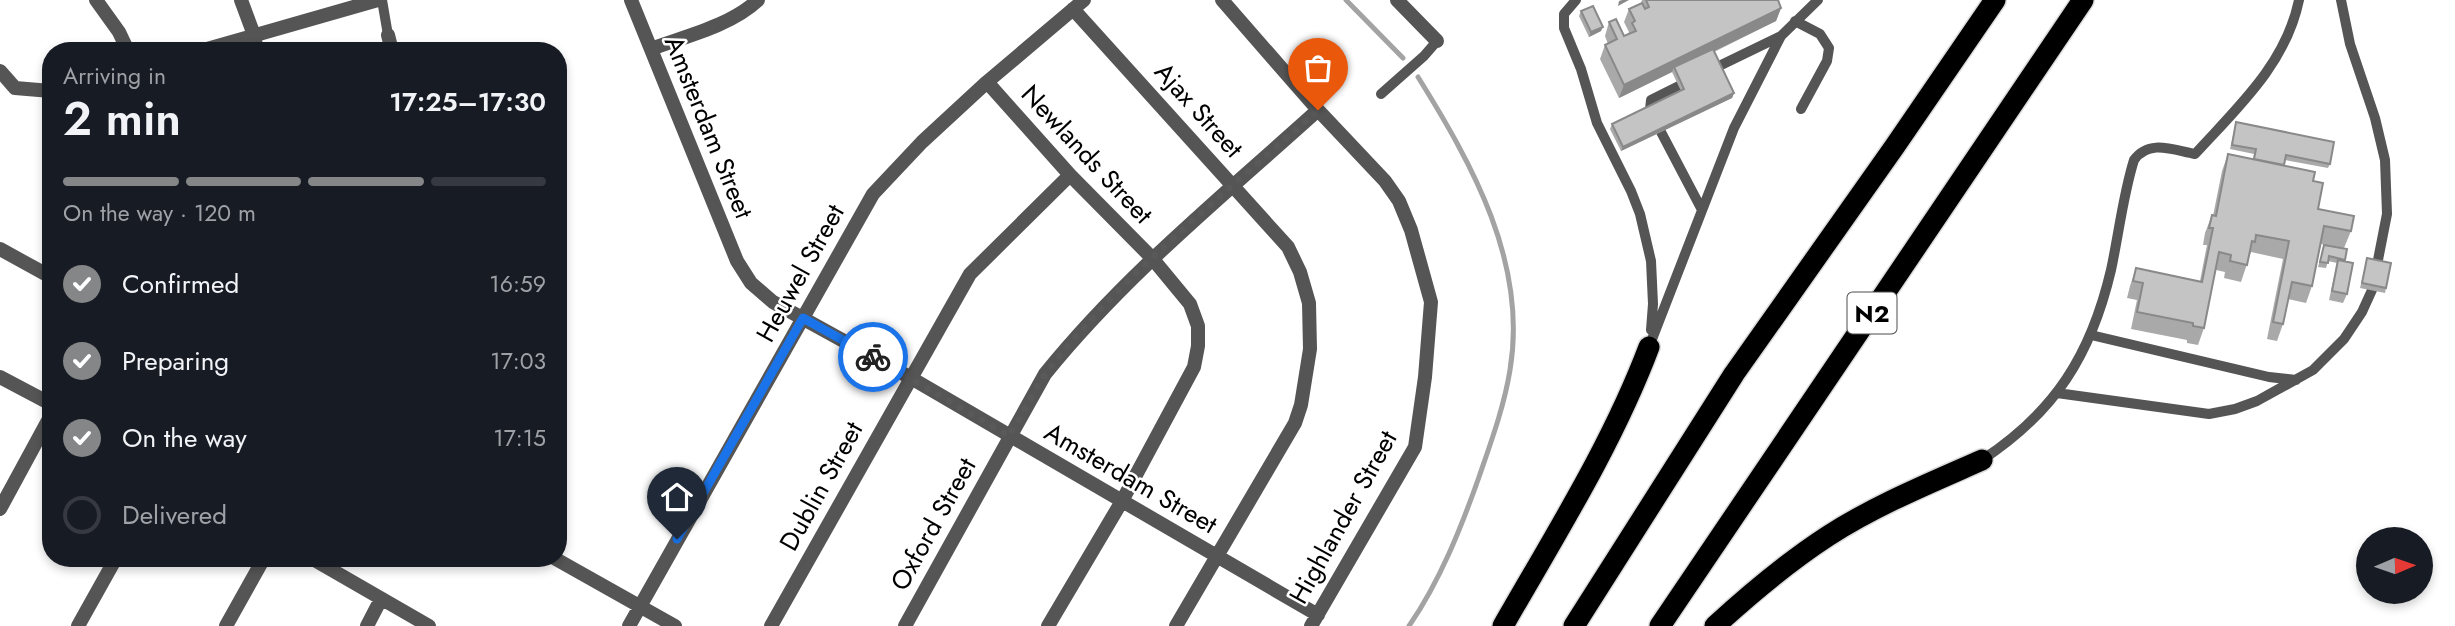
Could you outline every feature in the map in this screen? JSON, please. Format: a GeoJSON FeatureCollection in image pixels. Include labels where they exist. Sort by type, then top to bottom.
{"type":"FeatureCollection","features":[{"type":"Feature","properties":{"kind":"highway"},"geometry":{"type":"LineString","coordinates":[[1574,626],[1734,374],[1995,0]]}},
{"type":"Feature","properties":{"kind":"highway","name":"N2"},"geometry":{"type":"LineString","coordinates":[[1660,626],[2083,0]]}},
{"type":"Feature","properties":{"kind":"highway"},"geometry":{"type":"LineString","coordinates":[[1503,626],[1627,402],[1649,347]]}},
{"type":"Feature","properties":{"kind":"highway"},"geometry":{"type":"LineString","coordinates":[[1716,626],[1764,582],[1829,535],[1888,503],[1982,460]]}},
{"type":"Feature","properties":{"kind":"street"},"geometry":{"type":"LineString","coordinates":[[96,0],[124,42]]}},
{"type":"Feature","properties":{"kind":"street"},"geometry":{"type":"LineString","coordinates":[[241,0],[255,42]]}},
{"type":"Feature","properties":{"kind":"street"},"geometry":{"type":"LineString","coordinates":[[230,42],[380,0]]}},
{"type":"Feature","properties":{"kind":"street","name":"Amsterdam Street"},"geometry":{"type":"LineString","coordinates":[[631,0],[737,261],[751,283],[773,302],[911,378],[1122,501],[1217,557],[1315,620]]}},
{"type":"Feature","properties":{"kind":"street"},"geometry":{"type":"LineString","coordinates":[[651,49],[721,23],[751,7],[758,0]]}},
{"type":"Feature","properties":{"kind":"street","name":"Highlander Street"},"geometry":{"type":"LineString","coordinates":[[1222,0],[1318,110],[1385,181],[1399,201],[1431,302],[1425,377],[1415,447],[1315,620]]}},
{"type":"Feature","properties":{"kind":"street"},"geometry":{"type":"LineString","coordinates":[[1396,0],[1437,41]]}},
{"type":"Feature","properties":{"kind":"street","name":"Heuwel Street"},"geometry":{"type":"LineString","coordinates":[[629,626],[873,194],[922,142],[987,82],[1079,5]]}},
{"type":"Feature","properties":{"kind":"street","name":"Ajax Street"},"geometry":{"type":"LineString","coordinates":[[1079,5],[1288,247],[1300,272],[1309,303],[1310,349],[1307,380],[1295,423],[1176,626]]}},
{"type":"Feature","properties":{"kind":"street"},"geometry":{"type":"LineString","coordinates":[[388,35],[390,42]]}},
{"type":"Feature","properties":{"kind":"street"},"geometry":{"type":"LineString","coordinates":[[0,71],[15,88],[42,90]]}},
{"type":"Feature","properties":{"kind":"street","name":"Newlands Street"},"geometry":{"type":"LineString","coordinates":[[987,82],[1070,175],[1152,258],[1189,304],[1198,326],[1195,367],[1122,501],[1048,626]]}},
{"type":"Feature","properties":{"kind":"street","name":"Oxford Street"},"geometry":{"type":"LineString","coordinates":[[905,626],[1045,374],[1152,258],[1318,110]]}},
{"type":"Feature","properties":{"kind":"street","name":"Dublin Street"},"geometry":{"type":"LineString","coordinates":[[771,626],[970,274],[1070,175]]}},
{"type":"Feature","properties":{"kind":"street"},"geometry":{"type":"LineString","coordinates":[[0,249],[42,272]]}},
{"type":"Feature","properties":{"kind":"street"},"geometry":{"type":"LineString","coordinates":[[0,377],[42,399]]}},
{"type":"Feature","properties":{"kind":"street"},"geometry":{"type":"LineString","coordinates":[[1,504],[42,431]]}},
{"type":"Feature","properties":{"kind":"street"},"geometry":{"type":"LineString","coordinates":[[567,565],[675,626]]}},
{"type":"Feature","properties":{"kind":"street"},"geometry":{"type":"LineString","coordinates":[[78,626],[111,567]]}},
{"type":"Feature","properties":{"kind":"street"},"geometry":{"type":"LineString","coordinates":[[226,626],[259,567]]}},
{"type":"Feature","properties":{"kind":"street"},"geometry":{"type":"LineString","coordinates":[[326,567],[429,626]]}},
{"type":"Feature","properties":{"kind":"street"},"geometry":{"type":"LineString","coordinates":[[366,626],[381,599]]}},
{"type":"Feature","properties":{"kind":"lane"},"geometry":{"type":"LineString","coordinates":[[380,0],[388,35]]}},
{"type":"Feature","properties":{"kind":"lane"},"geometry":{"type":"LineString","coordinates":[[1576,0],[1564,14],[1564,28],[1581,69],[1597,123],[1631,191],[1646,237],[1653,293],[1649,347]]}},
{"type":"Feature","properties":{"kind":"lane"},"geometry":{"type":"LineString","coordinates":[[1649,347],[1734,128],[1781,36],[1818,0]]}},
{"type":"Feature","properties":{"kind":"lane"},"geometry":{"type":"LineString","coordinates":[[1982,460],[2024,429],[2057,393],[2082,356],[2111,270],[2134,160],[2144,149],[2156,146],[2194,154],[2265,76],[2283,46],[2299,0]]}},
{"type":"Feature","properties":{"kind":"lane"},"geometry":{"type":"LineString","coordinates":[[2341,0],[2350,44],[2375,118],[2385,160],[2388,214],[2377,265]]}},
{"type":"Feature","properties":{"kind":"lane"},"geometry":{"type":"LineString","coordinates":[[1796,21],[1820,34],[1829,48],[1827,61],[1801,109]]}},
{"type":"Feature","properties":{"kind":"lane"},"geometry":{"type":"LineString","coordinates":[[1717,67],[1781,36]]}},
{"type":"Feature","properties":{"kind":"lane"},"geometry":{"type":"LineString","coordinates":[[1381,94],[1408,72],[1437,41]]}},
{"type":"Feature","properties":{"kind":"lane"},"geometry":{"type":"LineString","coordinates":[[1650,110],[1651,100],[1679,86]]}},
{"type":"Feature","properties":{"kind":"lane"},"geometry":{"type":"LineString","coordinates":[[1661,132],[1702,210]]}},
{"type":"Feature","properties":{"kind":"lane"},"geometry":{"type":"LineString","coordinates":[[2057,393],[2209,414],[2235,409],[2257,401],[2314,370],[2344,339],[2362,312],[2372,290]]}},
{"type":"Feature","properties":{"kind":"lane"},"geometry":{"type":"LineString","coordinates":[[2091,335],[2257,374],[2297,380]]}},
{"type":"Feature","properties":{"kind":"building"},"geometry":{"type":"Polygon","coordinates":[[[1646,0],[1778,0],[1781,8],[1624,85],[1605,45],[1617,39],[1609,22],[1616,19],[1624,36],[1636,31],[1629,9],[1642,3],[1645,9],[1649,7],[1646,0]]]}},
{"type":"Feature","properties":{"kind":"building"},"geometry":{"type":"Polygon","coordinates":[[[1593,6],[1603,27],[1591,32],[1581,11],[1593,6]]]}},
{"type":"Feature","properties":{"kind":"building"},"geometry":{"type":"Polygon","coordinates":[[[1713,49],[1734,93],[1623,147],[1612,124],[1684,89],[1674,67],[1713,49]]]}},
{"type":"Feature","properties":{"kind":"building"},"geometry":{"type":"Polygon","coordinates":[[[2236,122],[2334,142],[2330,164],[2286,155],[2284,165],[2254,159],[2256,149],[2232,145],[2236,122]]]}},
{"type":"Feature","properties":{"kind":"building"},"geometry":{"type":"Polygon","coordinates":[[[2228,154],[2315,172],[2313,181],[2323,183],[2318,209],[2354,216],[2351,231],[2324,226],[2312,286],[2292,282],[2283,324],[2273,322],[2289,241],[2256,235],[2255,242],[2252,241],[2247,265],[2230,261],[2231,255],[2219,252],[2204,328],[2193,326],[2193,323],[2137,312],[2143,283],[2133,281],[2136,268],[2202,282],[2213,228],[2209,228],[2212,215],[2216,216],[2228,154]]]}},
{"type":"Feature","properties":{"kind":"building"},"geometry":{"type":"Polygon","coordinates":[[[2324,245],[2347,249],[2345,260],[2329,256],[2328,263],[2320,262],[2324,245]]]}},
{"type":"Feature","properties":{"kind":"building"},"geometry":{"type":"Polygon","coordinates":[[[2367,258],[2391,263],[2386,288],[2362,283],[2367,258]]]}},
{"type":"Feature","properties":{"kind":"building"},"geometry":{"type":"Polygon","coordinates":[[[2338,260],[2353,263],[2347,294],[2332,291],[2338,260]]]}},
{"type":"Feature","properties":{"kind":"waterway"},"geometry":{"type":"LineString","coordinates":[[1346,0],[1403,58]]}},
{"type":"Feature","properties":{"kind":"waterway"},"geometry":{"type":"LineString","coordinates":[[1409,626],[1449,554],[1479,477],[1504,397],[1510,370],[1513,330],[1511,291],[1491,216],[1458,144],[1418,77]]}},
{"type":"Feature","properties":{"kind":"way so far"},"geometry":{"type":"LineString","coordinates":[[873,357],[1009,436],[1045,374],[1085,328],[1152,258],[1318,110]]}},
{"type":"Feature","properties":{"kind":"route"},"geometry":{"type":"LineString","coordinates":[[677,539],[803,318],[873,357]]}}]}
